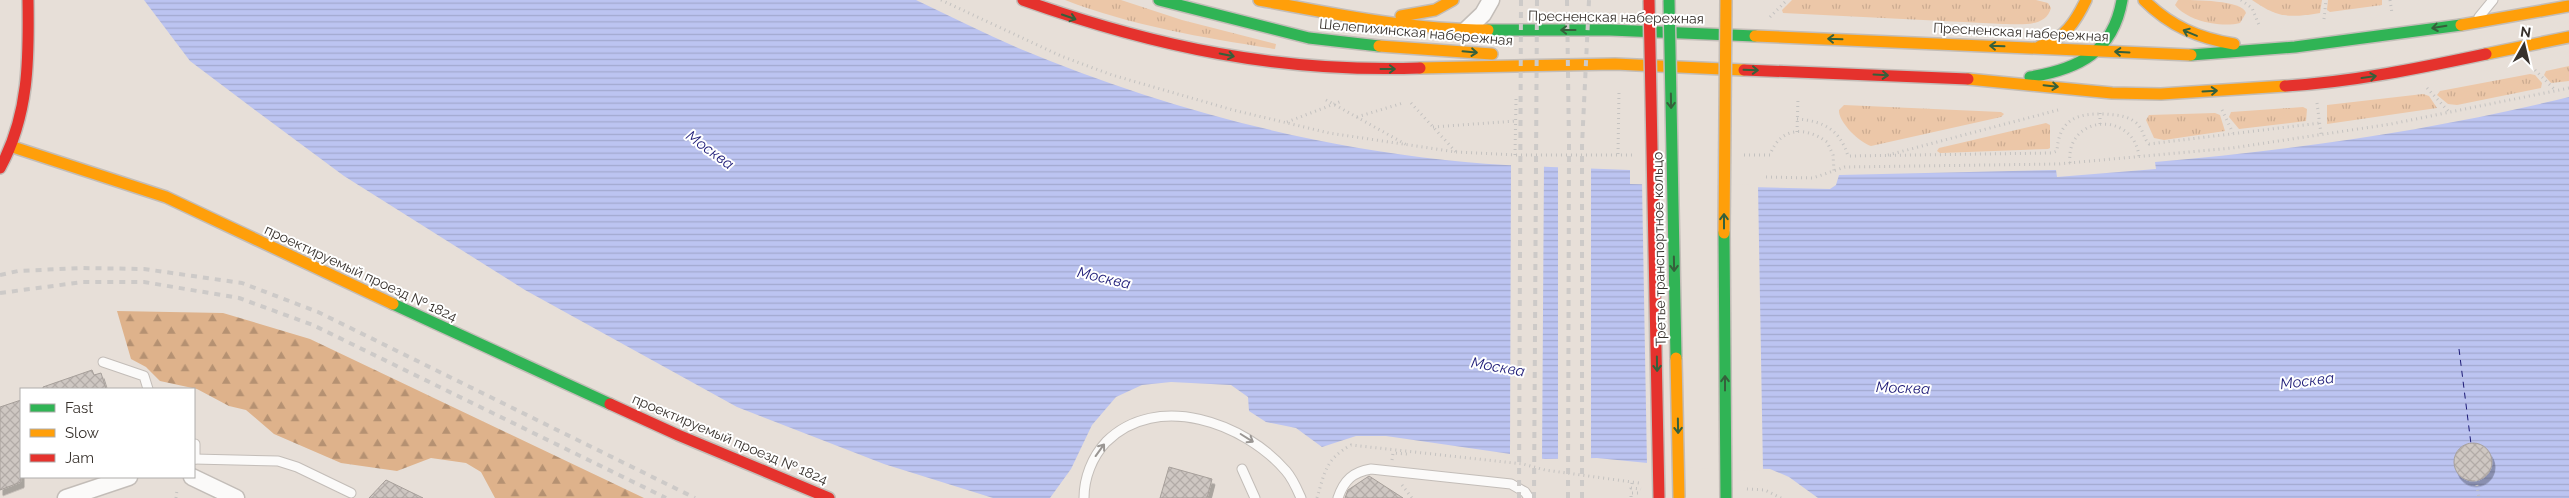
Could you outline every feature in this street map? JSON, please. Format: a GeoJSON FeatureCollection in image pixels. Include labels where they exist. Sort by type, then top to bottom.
{"type":"FeatureCollection","features":[{"type":"Feature","properties":{"kind":"main road"},"geometry":{"type":"LineString","coordinates":[[0,168],[13,147],[25,97],[29,47],[28,0]]}},
{"type":"Feature","properties":{"kind":"main road"},"geometry":{"type":"LineString","coordinates":[[1023,0],[1092,25],[1166,43],[1245,59],[1304,66],[1385,69],[1528,64],[1615,64],[2002,81],[2112,93],[2161,94],[2320,84],[2398,72],[2569,37]]}},
{"type":"Feature","properties":{"kind":"main road","name":"Шелепихинская набережная"},"geometry":{"type":"LineString","coordinates":[[1160,0],[1309,38],[1366,45],[1615,64]]}},
{"type":"Feature","properties":{"kind":"main road","name":"Шелепихинская набережная"},"geometry":{"type":"LineString","coordinates":[[1259,0],[1355,18],[1468,30]]}},
{"type":"Feature","properties":{"kind":"main road"},"geometry":{"type":"LineString","coordinates":[[1355,18],[1430,12],[1445,7],[1453,0]]}},
{"type":"Feature","properties":{"kind":"main road"},"geometry":{"type":"LineString","coordinates":[[1649,0],[1659,498]]}},
{"type":"Feature","properties":{"kind":"main road","name":"Третье транспортное кольцо"},"geometry":{"type":"LineString","coordinates":[[1669,0],[1680,498]]}},
{"type":"Feature","properties":{"kind":"main road"},"geometry":{"type":"LineString","coordinates":[[1726,0],[1723,144],[1726,498]]}},
{"type":"Feature","properties":{"kind":"main road"},"geometry":{"type":"LineString","coordinates":[[1723,144],[1734,0]]}},
{"type":"Feature","properties":{"kind":"main road"},"geometry":{"type":"LineString","coordinates":[[2032,47],[2050,45],[2058,40],[2076,20],[2086,0]]}},
{"type":"Feature","properties":{"kind":"main road"},"geometry":{"type":"LineString","coordinates":[[2002,81],[2068,70],[2084,62],[2098,50],[2118,23],[2122,0]]}},
{"type":"Feature","properties":{"kind":"main road"},"geometry":{"type":"LineString","coordinates":[[2144,0],[2156,14],[2191,34],[2213,41],[2243,46],[2290,47]]}},
{"type":"Feature","properties":{"kind":"main road","name":"Пресненская набережная"},"geometry":{"type":"LineString","coordinates":[[1468,30],[1610,30],[2181,55],[2237,54],[2470,23],[2540,12],[2566,4]]}},
{"type":"Feature","properties":{"kind":"main road","name":"проектируемый проезд № 1824"},"geometry":{"type":"LineString","coordinates":[[13,147],[166,197],[236,232],[678,436],[828,498]]}},
{"type":"Feature","properties":{"kind":"main road"},"geometry":{"type":"LineString","coordinates":[[1726,432],[1732,498]]}},
{"type":"Feature","properties":{"kind":"street"},"geometry":{"type":"LineString","coordinates":[[1421,48],[1443,44],[1468,30],[1489,7],[1491,0]]}},
{"type":"Feature","properties":{"kind":"street"},"geometry":{"type":"LineString","coordinates":[[67,498],[126,478]]}},
{"type":"Feature","properties":{"kind":"street"},"geometry":{"type":"LineString","coordinates":[[194,478],[236,498]]}},
{"type":"Feature","properties":{"kind":"lane"},"geometry":{"type":"LineString","coordinates":[[2470,23],[2493,0]]}},
{"type":"Feature","properties":{"kind":"lane"},"geometry":{"type":"LineString","coordinates":[[2537,0],[2540,12]]}},
{"type":"Feature","properties":{"kind":"lane"},"geometry":{"type":"LineString","coordinates":[[103,362],[144,376],[148,388]]}},
{"type":"Feature","properties":{"kind":"lane"},"geometry":{"type":"LineString","coordinates":[[1083,497],[1086,478],[1092,462],[1114,434],[1128,425],[1148,419],[1172,418],[1207,421],[1236,431],[1266,451],[1288,472],[1302,498]]}},
{"type":"Feature","properties":{"kind":"lane"},"geometry":{"type":"LineString","coordinates":[[195,459],[278,461],[297,467],[351,493]]}},
{"type":"Feature","properties":{"kind":"lane"},"geometry":{"type":"LineString","coordinates":[[1242,469],[1255,498]]}},
{"type":"Feature","properties":{"kind":"lane"},"geometry":{"type":"LineString","coordinates":[[1338,498],[1348,478],[1359,471],[1371,469],[1511,484],[1525,492],[1529,498]]}},
{"type":"Feature","properties":{"kind":"path"},"geometry":{"type":"LineString","coordinates":[[941,0],[1062,56],[1112,75],[1233,110],[1329,133],[1456,152],[1516,155],[1637,154]]}},
{"type":"Feature","properties":{"kind":"path"},"geometry":{"type":"LineString","coordinates":[[1769,18],[1787,0]]}},
{"type":"Feature","properties":{"kind":"path"},"geometry":{"type":"LineString","coordinates":[[2241,0],[2252,8],[2260,26]]}},
{"type":"Feature","properties":{"kind":"path"},"geometry":{"type":"LineString","coordinates":[[2324,19],[2326,0]]}},
{"type":"Feature","properties":{"kind":"path"},"geometry":{"type":"LineString","coordinates":[[2390,0],[2392,13]]}},
{"type":"Feature","properties":{"kind":"path"},"geometry":{"type":"LineString","coordinates":[[2535,70],[2556,91]]}},
{"type":"Feature","properties":{"kind":"path"},"geometry":{"type":"LineString","coordinates":[[2427,88],[2450,113]]}},
{"type":"Feature","properties":{"kind":"path"},"geometry":{"type":"LineString","coordinates":[[1766,177],[1813,178],[1845,168],[2070,163],[2232,148],[2450,113],[2569,88]]}},
{"type":"Feature","properties":{"kind":"path"},"geometry":{"type":"LineString","coordinates":[[1618,154],[1620,90]]}},
{"type":"Feature","properties":{"kind":"path"},"geometry":{"type":"LineString","coordinates":[[1797,132],[1798,98]]}},
{"type":"Feature","properties":{"kind":"path"},"geometry":{"type":"LineString","coordinates":[[1516,99],[1516,155]]}},
{"type":"Feature","properties":{"kind":"path"},"geometry":{"type":"LineString","coordinates":[[1326,100],[1409,146]]}},
{"type":"Feature","properties":{"kind":"path"},"geometry":{"type":"LineString","coordinates":[[1286,122],[1342,101]]}},
{"type":"Feature","properties":{"kind":"path"},"geometry":{"type":"LineString","coordinates":[[2317,102],[2321,134]]}},
{"type":"Feature","properties":{"kind":"path"},"geometry":{"type":"LineString","coordinates":[[1356,117],[1403,103]]}},
{"type":"Feature","properties":{"kind":"path"},"geometry":{"type":"LineString","coordinates":[[1411,103],[1456,152]]}},
{"type":"Feature","properties":{"kind":"path"},"geometry":{"type":"LineString","coordinates":[[1882,156],[2058,110]]}},
{"type":"Feature","properties":{"kind":"path"},"geometry":{"type":"LineString","coordinates":[[2221,110],[2234,134]]}},
{"type":"Feature","properties":{"kind":"path"},"geometry":{"type":"LineString","coordinates":[[1797,119],[1823,123],[1832,129],[1842,142],[1848,156],[2052,153],[2057,151],[2060,132],[2067,123],[2075,117],[2100,112],[2133,120],[2139,125],[2149,144],[2320,123]]}},
{"type":"Feature","properties":{"kind":"path"},"geometry":{"type":"LineString","coordinates":[[2100,112],[2100,125]]}},
{"type":"Feature","properties":{"kind":"path"},"geometry":{"type":"LineString","coordinates":[[1433,127],[1516,121]]}},
{"type":"Feature","properties":{"kind":"path"},"geometry":{"type":"LineString","coordinates":[[2070,163],[2070,150],[2078,134],[2085,128],[2100,125],[2118,126],[2126,131],[2136,144],[2139,156]]}},
{"type":"Feature","properties":{"kind":"path"},"geometry":{"type":"LineString","coordinates":[[1741,155],[1770,155],[1780,137],[1797,132],[1814,134],[1828,142],[1834,155],[1834,171]]}},
{"type":"Feature","properties":{"kind":"path"},"geometry":{"type":"LineString","coordinates":[[1317,498],[1322,478],[1335,454],[1351,445],[1523,464],[1545,470],[1626,482]]}},
{"type":"Feature","properties":{"kind":"path"},"geometry":{"type":"LineString","coordinates":[[1393,453],[1407,454],[1407,451]]}},
{"type":"Feature","properties":{"kind":"path"},"geometry":{"type":"LineString","coordinates":[[2476,480],[2479,498]]}},
{"type":"Feature","properties":{"kind":"path"},"geometry":{"type":"LineString","coordinates":[[176,498],[177,490]]}},
{"type":"Feature","properties":{"kind":"path"},"geometry":{"type":"LineString","coordinates":[[1765,490],[1781,498]]}},
{"type":"Feature","properties":{"kind":"green space"},"geometry":{"type":"Polygon","coordinates":[[[1065,0],[1121,0],[1182,20],[1276,44],[1275,49],[1195,36],[1142,24],[1065,0]]]}},
{"type":"Feature","properties":{"kind":"green space"},"geometry":{"type":"Polygon","coordinates":[[[1792,0],[2036,0],[2048,3],[2051,8],[2044,19],[2038,22],[2003,24],[1783,13],[1782,10],[1792,0]]]}},
{"type":"Feature","properties":{"kind":"green space"},"geometry":{"type":"Polygon","coordinates":[[[2178,0],[2227,3],[2236,5],[2246,13],[2240,23],[2214,24],[2196,19],[2180,11],[2175,5],[2178,0]]]}},
{"type":"Feature","properties":{"kind":"green space"},"geometry":{"type":"Polygon","coordinates":[[[2252,0],[2322,0],[2320,13],[2292,16],[2269,10],[2252,0]]]}},
{"type":"Feature","properties":{"kind":"green space"},"geometry":{"type":"Polygon","coordinates":[[[2328,0],[2382,0],[2382,5],[2330,12],[2327,10],[2328,0]]]}},
{"type":"Feature","properties":{"kind":"green space"},"geometry":{"type":"Polygon","coordinates":[[[2569,66],[2569,81],[2551,83],[2544,75],[2546,71],[2569,66]]]}},
{"type":"Feature","properties":{"kind":"green space"},"geometry":{"type":"Polygon","coordinates":[[[2530,74],[2535,75],[2542,83],[2541,88],[2457,105],[2448,104],[2437,95],[2440,91],[2530,74]]]}},
{"type":"Feature","properties":{"kind":"green space"},"geometry":{"type":"Polygon","coordinates":[[[2423,94],[2429,96],[2437,108],[2327,124],[2327,105],[2423,94]]]}},
{"type":"Feature","properties":{"kind":"green space"},"geometry":{"type":"Polygon","coordinates":[[[1844,105],[2001,112],[2004,114],[2001,117],[1871,146],[1856,136],[1842,120],[1839,110],[1844,105]]]}},
{"type":"Feature","properties":{"kind":"green space"},"geometry":{"type":"Polygon","coordinates":[[[2303,107],[2307,109],[2306,121],[2239,129],[2229,117],[2231,112],[2303,107]]]}},
{"type":"Feature","properties":{"kind":"green space"},"geometry":{"type":"Polygon","coordinates":[[[2215,113],[2220,115],[2225,131],[2164,140],[2154,138],[2146,120],[2149,115],[2215,113]]]}},
{"type":"Feature","properties":{"kind":"green space"},"geometry":{"type":"Polygon","coordinates":[[[2046,123],[2050,125],[2050,148],[2048,149],[1940,153],[1937,151],[1939,148],[2046,123]]]}},
{"type":"Feature","properties":{"kind":"green space"},"geometry":{"type":"Polygon","coordinates":[[[117,311],[223,313],[310,339],[644,498],[495,498],[481,472],[466,463],[431,458],[397,471],[341,463],[274,434],[246,410],[229,406],[195,388],[160,381],[146,367],[131,359],[117,311]]]}},
{"type":"Feature","properties":{"kind":"water","name":"Москва"},"geometry":{"type":"Polygon","coordinates":[[[144,0],[916,0],[1018,48],[1069,69],[1174,104],[1282,133],[1390,153],[1445,160],[1630,170],[1630,184],[1830,189],[1836,185],[1839,175],[2056,170],[2057,177],[2156,169],[2155,162],[2312,145],[2415,129],[2569,97],[2569,498],[1818,498],[1789,477],[1770,469],[1688,467],[1597,458],[1545,459],[1386,436],[1356,436],[1322,447],[1296,428],[1266,422],[1249,411],[1248,397],[1231,385],[1171,382],[1142,385],[1116,397],[1092,425],[1071,469],[1050,498],[993,498],[884,464],[737,407],[525,290],[344,176],[190,61],[144,0]]]}},
{"type":"Feature","properties":{"kind":"pier"},"geometry":{"type":"Polygon","coordinates":[[[1511,161],[1544,163],[1542,461],[1510,455],[1511,161]]]}},
{"type":"Feature","properties":{"kind":"pier"},"geometry":{"type":"Polygon","coordinates":[[[1558,164],[1591,166],[1591,461],[1558,462],[1558,164]]]}},
{"type":"Feature","properties":{"kind":"pier"},"geometry":{"type":"Polygon","coordinates":[[[1642,182],[1758,185],[1763,471],[1647,466],[1642,182]]]}},
{"type":"Feature","properties":{"kind":"building"},"geometry":{"type":"Polygon","coordinates":[[[92,370],[94,375],[101,373],[106,388],[43,388],[92,370]]]}},
{"type":"Feature","properties":{"kind":"building"},"geometry":{"type":"Polygon","coordinates":[[[20,400],[21,482],[0,490],[0,407],[20,400]]]}},
{"type":"Feature","properties":{"kind":"building"},"geometry":{"type":"Polygon","coordinates":[[[2473,443],[2480,444],[2486,449],[2491,455],[2491,469],[2486,475],[2480,480],[2473,481],[2466,480],[2460,475],[2455,469],[2454,462],[2455,455],[2460,449],[2466,444],[2473,443]]]}},
{"type":"Feature","properties":{"kind":"building"},"geometry":{"type":"Polygon","coordinates":[[[1169,467],[1212,479],[1207,498],[1160,498],[1169,467]]]}},
{"type":"Feature","properties":{"kind":"building"},"geometry":{"type":"Polygon","coordinates":[[[1369,476],[1403,498],[1345,498],[1348,490],[1369,476]]]}},
{"type":"Feature","properties":{"kind":"building"},"geometry":{"type":"Polygon","coordinates":[[[386,480],[423,498],[369,498],[386,480]]]}},
{"type":"Feature","properties":{"kind":"ferry route"},"geometry":{"type":"LineString","coordinates":[[2459,349],[2471,444]]}},
{"type":"Feature","properties":{"kind":"railway"},"geometry":{"type":"LineString","coordinates":[[1519,498],[1521,0]]}},
{"type":"Feature","properties":{"kind":"railway"},"geometry":{"type":"LineString","coordinates":[[1534,498],[1537,0]]}},
{"type":"Feature","properties":{"kind":"railway"},"geometry":{"type":"LineString","coordinates":[[1567,0],[1569,145],[1568,498]]}},
{"type":"Feature","properties":{"kind":"railway"},"geometry":{"type":"LineString","coordinates":[[1582,498],[1582,145],[1589,0]]}},
{"type":"Feature","properties":{"kind":"railway"},"geometry":{"type":"LineString","coordinates":[[0,275],[18,271],[81,268],[144,269],[242,283],[318,312],[695,498]]}},
{"type":"Feature","properties":{"kind":"railway"},"geometry":{"type":"LineString","coordinates":[[0,293],[83,282],[144,282],[239,298],[313,325],[666,498]]}},
{"type":"Feature","properties":{"kind":"traffic: fast"},"geometry":{"type":"LineString","coordinates":[[1159,0],[1309,38],[1379,46]]}},
{"type":"Feature","properties":{"kind":"traffic: fast"},"geometry":{"type":"LineString","coordinates":[[1669,0],[1676,358]]}},
{"type":"Feature","properties":{"kind":"traffic: fast"},"geometry":{"type":"LineString","coordinates":[[2030,77],[2064,69],[2091,55],[2111,33],[2122,0]]}},
{"type":"Feature","properties":{"kind":"traffic: fast"},"geometry":{"type":"LineString","coordinates":[[2191,55],[2295,47],[2461,25]]}},
{"type":"Feature","properties":{"kind":"traffic: fast"},"geometry":{"type":"LineString","coordinates":[[1488,30],[1610,30],[1755,36]]}},
{"type":"Feature","properties":{"kind":"traffic: fast"},"geometry":{"type":"LineString","coordinates":[[1724,233],[1726,498]]}},
{"type":"Feature","properties":{"kind":"traffic: fast"},"geometry":{"type":"LineString","coordinates":[[393,304],[610,404]]}},
{"type":"Feature","properties":{"kind":"traffic: slow"},"geometry":{"type":"LineString","coordinates":[[1259,0],[1344,16],[1402,24],[1488,30]]}},
{"type":"Feature","properties":{"kind":"traffic: slow"},"geometry":{"type":"LineString","coordinates":[[1401,16],[1435,10],[1453,0]]}},
{"type":"Feature","properties":{"kind":"traffic: slow"},"geometry":{"type":"LineString","coordinates":[[1724,233],[1726,0]]}},
{"type":"Feature","properties":{"kind":"traffic: slow"},"geometry":{"type":"LineString","coordinates":[[2040,46],[2056,39],[2068,29],[2086,0]]}},
{"type":"Feature","properties":{"kind":"traffic: slow"},"geometry":{"type":"LineString","coordinates":[[2144,0],[2164,17],[2185,30],[2234,44]]}},
{"type":"Feature","properties":{"kind":"traffic: slow"},"geometry":{"type":"LineString","coordinates":[[2461,25],[2569,6]]}},
{"type":"Feature","properties":{"kind":"traffic: slow"},"geometry":{"type":"LineString","coordinates":[[1755,36],[2191,55]]}},
{"type":"Feature","properties":{"kind":"traffic: slow"},"geometry":{"type":"LineString","coordinates":[[2486,54],[2569,37]]}},
{"type":"Feature","properties":{"kind":"traffic: slow"},"geometry":{"type":"LineString","coordinates":[[1379,46],[1492,54]]}},
{"type":"Feature","properties":{"kind":"traffic: slow"},"geometry":{"type":"LineString","coordinates":[[1420,68],[1615,64],[1744,70]]}},
{"type":"Feature","properties":{"kind":"traffic: slow"},"geometry":{"type":"LineString","coordinates":[[1968,79],[2112,93],[2161,94],[2285,86]]}},
{"type":"Feature","properties":{"kind":"traffic: slow"},"geometry":{"type":"LineString","coordinates":[[13,147],[166,197],[393,304]]}},
{"type":"Feature","properties":{"kind":"traffic: slow"},"geometry":{"type":"LineString","coordinates":[[1676,358],[1679,498]]}},
{"type":"Feature","properties":{"kind":"traffic: jam"},"geometry":{"type":"LineString","coordinates":[[0,168],[10,148],[22,107],[27,65],[28,0]]}},
{"type":"Feature","properties":{"kind":"traffic: jam"},"geometry":{"type":"LineString","coordinates":[[1023,0],[1121,31],[1218,54],[1317,66],[1420,68]]}},
{"type":"Feature","properties":{"kind":"traffic: jam"},"geometry":{"type":"LineString","coordinates":[[1649,0],[1659,498]]}},
{"type":"Feature","properties":{"kind":"traffic: jam"},"geometry":{"type":"LineString","coordinates":[[2285,86],[2361,78],[2486,54]]}},
{"type":"Feature","properties":{"kind":"traffic: jam"},"geometry":{"type":"LineString","coordinates":[[1744,70],[1968,79]]}},
{"type":"Feature","properties":{"kind":"traffic: jam"},"geometry":{"type":"LineString","coordinates":[[610,404],[678,435],[829,498]]}}]}
